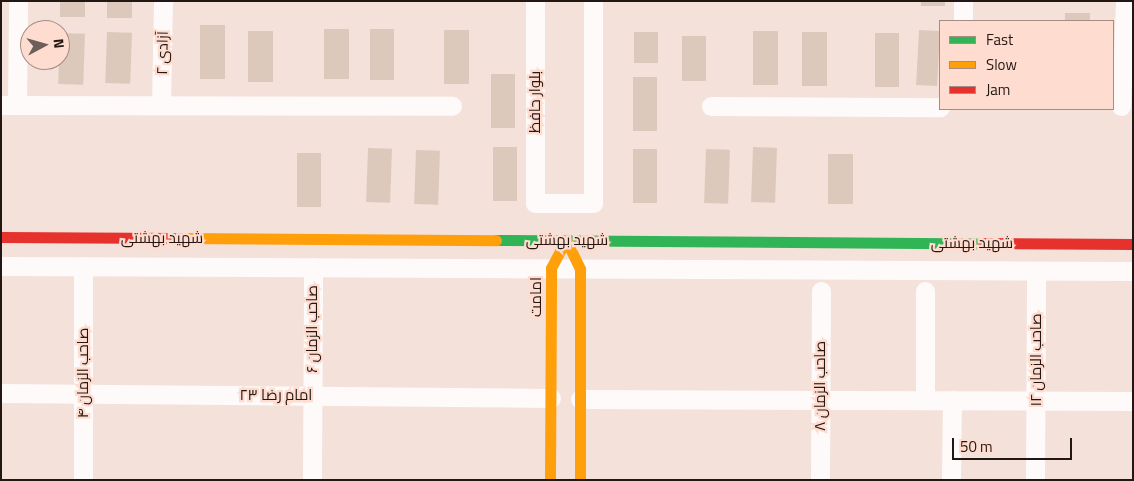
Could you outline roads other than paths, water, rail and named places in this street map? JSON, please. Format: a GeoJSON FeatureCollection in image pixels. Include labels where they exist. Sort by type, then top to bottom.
{"type":"FeatureCollection","features":[{"type":"Feature","properties":{"kind":"street","name":"آزادی ۲"},"geometry":{"type":"LineString","coordinates":[[161,105],[163,1]]}},
{"type":"Feature","properties":{"kind":"street","name":"بلوار حافظ"},"geometry":{"type":"LineString","coordinates":[[536,1],[535,203],[593,203],[593,1]]}},
{"type":"Feature","properties":{"kind":"street"},"geometry":{"type":"LineString","coordinates":[[963,1],[963,20]]}},
{"type":"Feature","properties":{"kind":"street"},"geometry":{"type":"LineString","coordinates":[[1122,106],[1125,1]]}},
{"type":"Feature","properties":{"kind":"street"},"geometry":{"type":"LineString","coordinates":[[12,5],[9,105],[452,106]]}},
{"type":"Feature","properties":{"kind":"street"},"geometry":{"type":"LineString","coordinates":[[711,106],[939,106]]}},
{"type":"Feature","properties":{"kind":"street","name":"شهید بهشتی"},"geometry":{"type":"LineString","coordinates":[[1,237],[1133,244]]}},
{"type":"Feature","properties":{"kind":"street"},"geometry":{"type":"LineString","coordinates":[[566,240],[580,268],[580,480]]}},
{"type":"Feature","properties":{"kind":"street","name":"امامت"},"geometry":{"type":"LineString","coordinates":[[550,480],[551,268],[566,240]]}},
{"type":"Feature","properties":{"kind":"street","name":"شهید بهشتی"},"geometry":{"type":"LineString","coordinates":[[1,266],[1133,271]]}},
{"type":"Feature","properties":{"kind":"street","name":"صاحب الزمان ۴"},"geometry":{"type":"LineString","coordinates":[[83,266],[83,480]]}},
{"type":"Feature","properties":{"kind":"street","name":"صاحب الزمان ۶"},"geometry":{"type":"LineString","coordinates":[[312,267],[312,480]]}},
{"type":"Feature","properties":{"kind":"street","name":"صاحب الزمان ۱۲"},"geometry":{"type":"LineString","coordinates":[[1035,480],[1036,271]]}},
{"type":"Feature","properties":{"kind":"street","name":"صاحب الزمان ۸"},"geometry":{"type":"LineString","coordinates":[[820,480],[821,291]]}},
{"type":"Feature","properties":{"kind":"street"},"geometry":{"type":"LineString","coordinates":[[924,400],[925,291]]}},
{"type":"Feature","properties":{"kind":"street","name":"امام رضا ۲۳"},"geometry":{"type":"LineString","coordinates":[[1,393],[551,398]]}},
{"type":"Feature","properties":{"kind":"street"},"geometry":{"type":"LineString","coordinates":[[580,399],[820,402],[1133,400]]}},
{"type":"Feature","properties":{"kind":"street"},"geometry":{"type":"LineString","coordinates":[[951,480],[952,400]]}}]}
